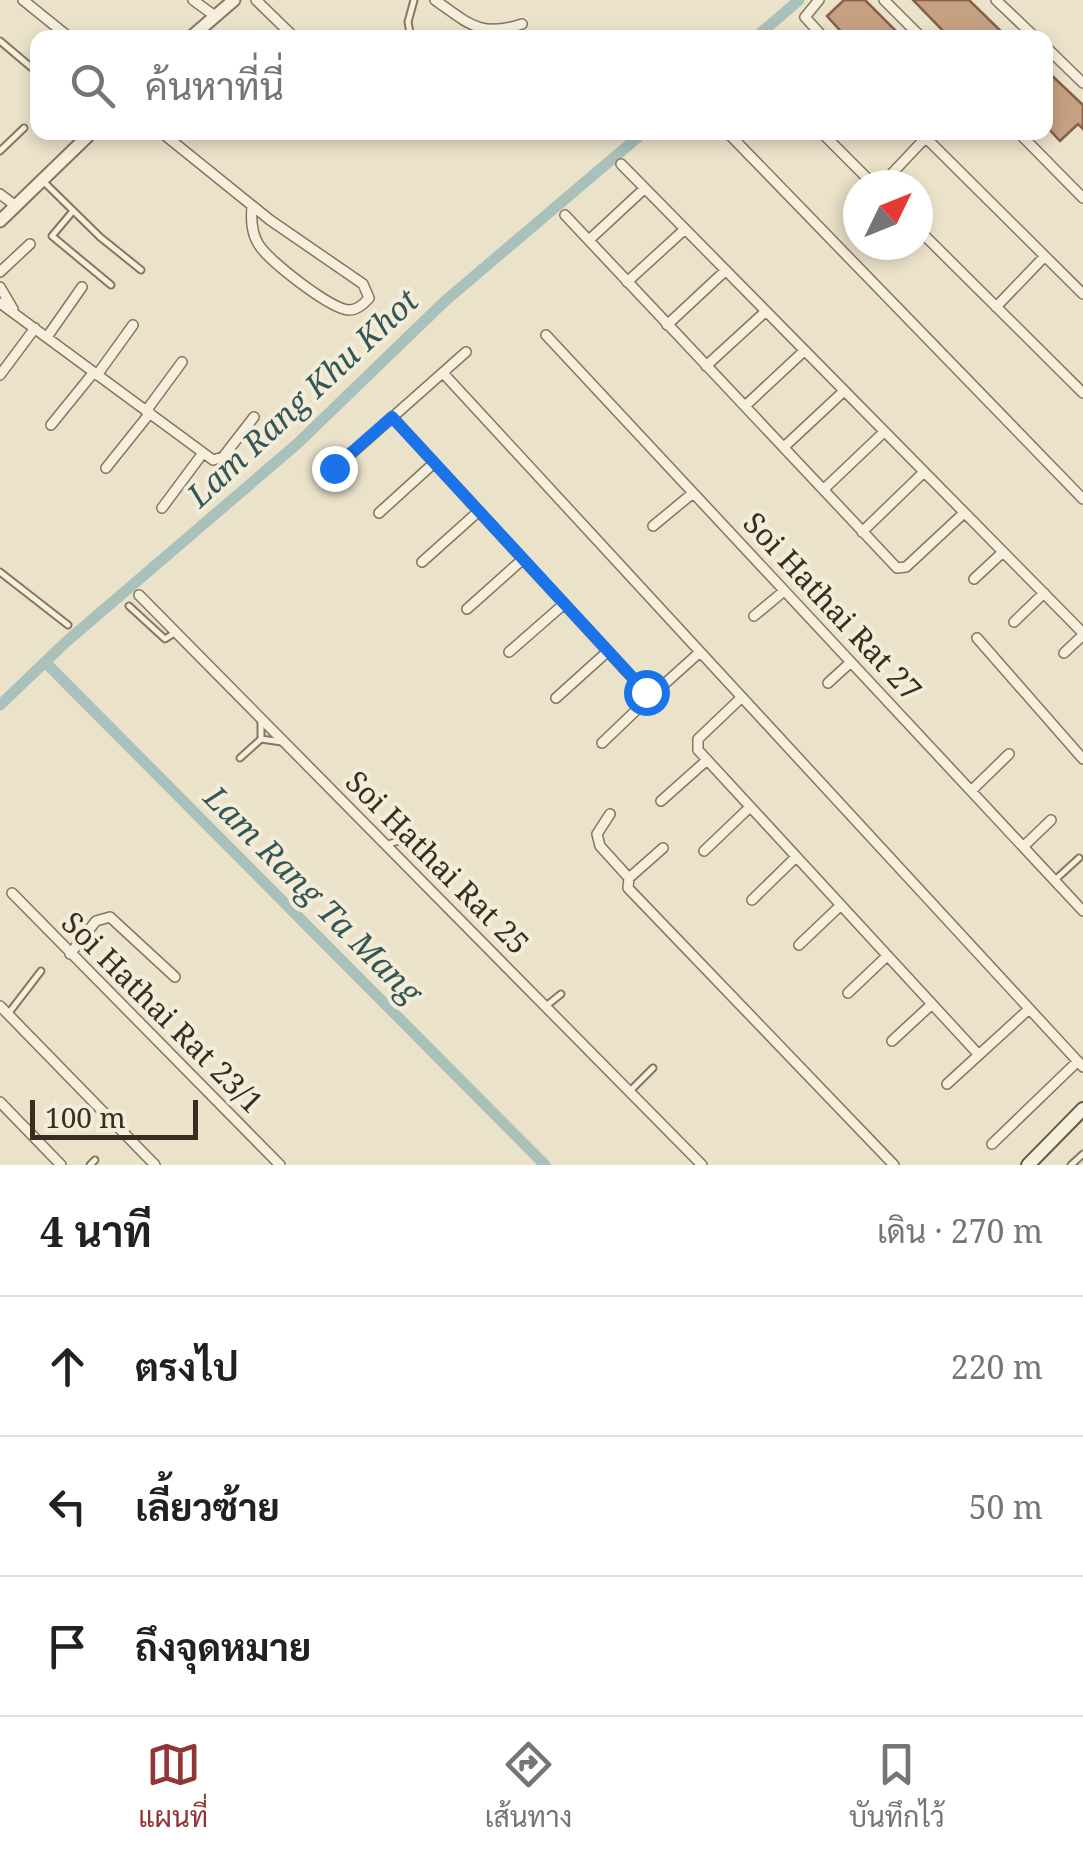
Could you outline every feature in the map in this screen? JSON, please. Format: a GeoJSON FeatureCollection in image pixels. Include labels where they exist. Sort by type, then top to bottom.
{"type":"FeatureCollection","features":[{"type":"Feature","properties":{"kind":"main road"},"geometry":{"type":"LineString","coordinates":[[1028,1165],[1083,1109]]}},
{"type":"Feature","properties":{"kind":"street"},"geometry":{"type":"LineString","coordinates":[[23,0],[60,30]]}},
{"type":"Feature","properties":{"kind":"street"},"geometry":{"type":"LineString","coordinates":[[193,0],[215,16]]}},
{"type":"Feature","properties":{"kind":"street"},"geometry":{"type":"LineString","coordinates":[[199,30],[234,0]]}},
{"type":"Feature","properties":{"kind":"street"},"geometry":{"type":"LineString","coordinates":[[256,0],[284,30]]}},
{"type":"Feature","properties":{"kind":"street"},"geometry":{"type":"LineString","coordinates":[[435,0],[484,30]]}},
{"type":"Feature","properties":{"kind":"street"},"geometry":{"type":"LineString","coordinates":[[817,30],[805,17],[819,0]]}},
{"type":"Feature","properties":{"kind":"street"},"geometry":{"type":"LineString","coordinates":[[884,0],[914,30]]}},
{"type":"Feature","properties":{"kind":"street"},"geometry":{"type":"LineString","coordinates":[[996,0],[1026,30]]}},
{"type":"Feature","properties":{"kind":"street"},"geometry":{"type":"LineString","coordinates":[[498,30],[522,24]]}},
{"type":"Feature","properties":{"kind":"street"},"geometry":{"type":"LineString","coordinates":[[1053,54],[1083,83]]}},
{"type":"Feature","properties":{"kind":"street"},"geometry":{"type":"LineString","coordinates":[[1,218],[84,140]]}},
{"type":"Feature","properties":{"kind":"street"},"geometry":{"type":"LineString","coordinates":[[171,140],[252,206],[362,284],[368,298],[361,307],[349,310],[337,306],[274,261],[258,244],[251,225],[252,206]]}},
{"type":"Feature","properties":{"kind":"street"},"geometry":{"type":"LineString","coordinates":[[736,140],[1083,499]]}},
{"type":"Feature","properties":{"kind":"street"},"geometry":{"type":"LineString","coordinates":[[829,140],[861,170]]}},
{"type":"Feature","properties":{"kind":"street"},"geometry":{"type":"LineString","coordinates":[[891,170],[919,140]]}},
{"type":"Feature","properties":{"kind":"street"},"geometry":{"type":"LineString","coordinates":[[931,140],[1083,294]]}},
{"type":"Feature","properties":{"kind":"street"},"geometry":{"type":"LineString","coordinates":[[1026,140],[1083,198]]}},
{"type":"Feature","properties":{"kind":"street"},"geometry":{"type":"LineString","coordinates":[[621,164],[1083,634],[1064,653]]}},
{"type":"Feature","properties":{"kind":"street"},"geometry":{"type":"LineString","coordinates":[[589,240],[644,189]]}},
{"type":"Feature","properties":{"kind":"street"},"geometry":{"type":"LineString","coordinates":[[0,194],[16,206]]}},
{"type":"Feature","properties":{"kind":"street"},"geometry":{"type":"LineString","coordinates":[[565,215],[862,532],[902,569],[964,512]]}},
{"type":"Feature","properties":{"kind":"street"},"geometry":{"type":"LineString","coordinates":[[627,282],[684,230]]}},
{"type":"Feature","properties":{"kind":"street"},"geometry":{"type":"LineString","coordinates":[[0,272],[30,244]]}},
{"type":"Feature","properties":{"kind":"street"},"geometry":{"type":"LineString","coordinates":[[933,244],[1083,393]]}},
{"type":"Feature","properties":{"kind":"street"},"geometry":{"type":"LineString","coordinates":[[996,307],[1045,256]]}},
{"type":"Feature","properties":{"kind":"street"},"geometry":{"type":"LineString","coordinates":[[667,325],[725,271]]}},
{"type":"Feature","properties":{"kind":"street"},"geometry":{"type":"LineString","coordinates":[[0,288],[14,309],[35,328],[213,460],[222,457],[254,417]]}},
{"type":"Feature","properties":{"kind":"street"},"geometry":{"type":"LineString","coordinates":[[47,337],[82,288]]}},
{"type":"Feature","properties":{"kind":"street"},"geometry":{"type":"LineString","coordinates":[[0,303],[14,309]]}},
{"type":"Feature","properties":{"kind":"street"},"geometry":{"type":"LineString","coordinates":[[706,366],[765,312]]}},
{"type":"Feature","properties":{"kind":"street"},"geometry":{"type":"LineString","coordinates":[[51,425],[133,324]]}},
{"type":"Feature","properties":{"kind":"street"},"geometry":{"type":"LineString","coordinates":[[0,375],[35,328]]}},
{"type":"Feature","properties":{"kind":"street","name":"Soi Hathai Rat 27"},"geometry":{"type":"LineString","coordinates":[[546,336],[1083,911]]}},
{"type":"Feature","properties":{"kind":"street"},"geometry":{"type":"LineString","coordinates":[[745,406],[804,351]]}},
{"type":"Feature","properties":{"kind":"street"},"geometry":{"type":"LineString","coordinates":[[334,468],[466,352]]}},
{"type":"Feature","properties":{"kind":"street"},"geometry":{"type":"LineString","coordinates":[[106,468],[182,362]]}},
{"type":"Feature","properties":{"kind":"street"},"geometry":{"type":"LineString","coordinates":[[443,373],[1080,1064],[992,1144]]}},
{"type":"Feature","properties":{"kind":"street"},"geometry":{"type":"LineString","coordinates":[[784,448],[844,391]]}},
{"type":"Feature","properties":{"kind":"street"},"geometry":{"type":"LineString","coordinates":[[392,417],[650,698]]}},
{"type":"Feature","properties":{"kind":"street"},"geometry":{"type":"LineString","coordinates":[[824,489],[884,432]]}},
{"type":"Feature","properties":{"kind":"street"},"geometry":{"type":"LineString","coordinates":[[162,508],[203,453]]}},
{"type":"Feature","properties":{"kind":"street"},"geometry":{"type":"LineString","coordinates":[[379,513],[434,463]]}},
{"type":"Feature","properties":{"kind":"street"},"geometry":{"type":"LineString","coordinates":[[862,532],[924,472]]}},
{"type":"Feature","properties":{"kind":"street"},"geometry":{"type":"LineString","coordinates":[[653,526],[693,493]]}},
{"type":"Feature","properties":{"kind":"street"},"geometry":{"type":"LineString","coordinates":[[422,562],[479,511]]}},
{"type":"Feature","properties":{"kind":"street"},"geometry":{"type":"LineString","coordinates":[[974,580],[1003,552]]}},
{"type":"Feature","properties":{"kind":"street"},"geometry":{"type":"LineString","coordinates":[[467,609],[523,559]]}},
{"type":"Feature","properties":{"kind":"street"},"geometry":{"type":"LineString","coordinates":[[754,616],[784,590]]}},
{"type":"Feature","properties":{"kind":"street"},"geometry":{"type":"LineString","coordinates":[[1014,622],[1044,593]]}},
{"type":"Feature","properties":{"kind":"street","name":"Soi Hathai Rat 25"},"geometry":{"type":"LineString","coordinates":[[140,595],[702,1165]]}},
{"type":"Feature","properties":{"kind":"street"},"geometry":{"type":"LineString","coordinates":[[509,652],[564,604]]}},
{"type":"Feature","properties":{"kind":"street"},"geometry":{"type":"LineString","coordinates":[[977,638],[1083,759]]}},
{"type":"Feature","properties":{"kind":"street"},"geometry":{"type":"LineString","coordinates":[[556,698],[608,652]]}},
{"type":"Feature","properties":{"kind":"street"},"geometry":{"type":"LineString","coordinates":[[602,743],[700,652]]}},
{"type":"Feature","properties":{"kind":"street"},"geometry":{"type":"LineString","coordinates":[[828,683],[851,662]]}},
{"type":"Feature","properties":{"kind":"street"},"geometry":{"type":"LineString","coordinates":[[742,697],[698,738],[696,746],[978,1055]]}},
{"type":"Feature","properties":{"kind":"street"},"geometry":{"type":"LineString","coordinates":[[971,791],[1008,754]]}},
{"type":"Feature","properties":{"kind":"street"},"geometry":{"type":"LineString","coordinates":[[661,802],[706,761]]}},
{"type":"Feature","properties":{"kind":"street"},"geometry":{"type":"LineString","coordinates":[[704,851],[750,807]]}},
{"type":"Feature","properties":{"kind":"street"},"geometry":{"type":"LineString","coordinates":[[610,814],[597,834],[600,846],[629,878]]}},
{"type":"Feature","properties":{"kind":"street"},"geometry":{"type":"LineString","coordinates":[[1024,846],[1051,820]]}},
{"type":"Feature","properties":{"kind":"street"},"geometry":{"type":"LineString","coordinates":[[663,848],[629,878],[628,888],[894,1165]]}},
{"type":"Feature","properties":{"kind":"street"},"geometry":{"type":"LineString","coordinates":[[752,900],[796,857]]}},
{"type":"Feature","properties":{"kind":"street","name":"Soi Hathai Rat 23/1"},"geometry":{"type":"LineString","coordinates":[[12,894],[280,1165]]}},
{"type":"Feature","properties":{"kind":"street"},"geometry":{"type":"LineString","coordinates":[[798,945],[841,905]]}},
{"type":"Feature","properties":{"kind":"street"},"geometry":{"type":"LineString","coordinates":[[70,954],[96,921],[110,917],[175,977]]}},
{"type":"Feature","properties":{"kind":"street"},"geometry":{"type":"LineString","coordinates":[[848,993],[886,956]]}},
{"type":"Feature","properties":{"kind":"street"},"geometry":{"type":"LineString","coordinates":[[892,1041],[932,1004]]}},
{"type":"Feature","properties":{"kind":"street"},"geometry":{"type":"LineString","coordinates":[[0,1006],[155,1165]]}},
{"type":"Feature","properties":{"kind":"street"},"geometry":{"type":"LineString","coordinates":[[947,1084],[1029,1008]]}},
{"type":"Feature","properties":{"kind":"street"},"geometry":{"type":"LineString","coordinates":[[0,1102],[61,1165]]}},
{"type":"Feature","properties":{"kind":"lane"},"geometry":{"type":"LineString","coordinates":[[410,30],[414,0]]}},
{"type":"Feature","properties":{"kind":"lane"},"geometry":{"type":"LineString","coordinates":[[0,41],[30,66]]}},
{"type":"Feature","properties":{"kind":"lane"},"geometry":{"type":"LineString","coordinates":[[0,151],[24,128]]}},
{"type":"Feature","properties":{"kind":"lane"},"geometry":{"type":"LineString","coordinates":[[42,180],[141,270]]}},
{"type":"Feature","properties":{"kind":"lane"},"geometry":{"type":"LineString","coordinates":[[72,211],[52,236],[111,285]]}},
{"type":"Feature","properties":{"kind":"lane"},"geometry":{"type":"LineString","coordinates":[[0,572],[68,625]]}},
{"type":"Feature","properties":{"kind":"lane"},"geometry":{"type":"LineString","coordinates":[[129,606],[165,639],[176,632]]}},
{"type":"Feature","properties":{"kind":"lane"},"geometry":{"type":"LineString","coordinates":[[240,758],[261,738],[262,719]]}},
{"type":"Feature","properties":{"kind":"lane"},"geometry":{"type":"LineString","coordinates":[[261,738],[284,742]]}},
{"type":"Feature","properties":{"kind":"lane"},"geometry":{"type":"LineString","coordinates":[[385,845],[412,837]]}},
{"type":"Feature","properties":{"kind":"lane"},"geometry":{"type":"LineString","coordinates":[[1055,881],[1079,858]]}},
{"type":"Feature","properties":{"kind":"lane"},"geometry":{"type":"LineString","coordinates":[[8,1014],[41,971]]}},
{"type":"Feature","properties":{"kind":"lane"},"geometry":{"type":"LineString","coordinates":[[546,1006],[560,994]]}},
{"type":"Feature","properties":{"kind":"lane"},"geometry":{"type":"LineString","coordinates":[[630,1091],[653,1068]]}},
{"type":"Feature","properties":{"kind":"lane"},"geometry":{"type":"LineString","coordinates":[[1071,1165],[1083,1154]]}},
{"type":"Feature","properties":{"kind":"building"},"geometry":{"type":"Polygon","coordinates":[[[844,0],[865,0],[895,30],[840,30],[827,16],[844,0]]]}},
{"type":"Feature","properties":{"kind":"building"},"geometry":{"type":"Polygon","coordinates":[[[913,0],[969,0],[1000,30],[942,30],[913,0]]]}},
{"type":"Feature","properties":{"kind":"building"},"geometry":{"type":"Polygon","coordinates":[[[1053,77],[1083,105],[1083,129],[1078,124],[1060,141],[1053,134],[1053,77]]]}},
{"type":"Feature","properties":{"kind":"waterway","name":"Lam Rang Khu Khot"},"geometry":{"type":"LineString","coordinates":[[764,30],[799,0]]}},
{"type":"Feature","properties":{"kind":"waterway","name":"Lam Rang Khu Khot"},"geometry":{"type":"LineString","coordinates":[[0,705],[66,642],[297,444],[445,301],[635,140]]}},
{"type":"Feature","properties":{"kind":"waterway","name":"Lam Rang Ta Mang"},"geometry":{"type":"LineString","coordinates":[[45,662],[545,1165]]}},
{"type":"Feature","properties":{"kind":"route"},"geometry":{"type":"LineString","coordinates":[[334,468],[392,417],[646,692]]}}]}
